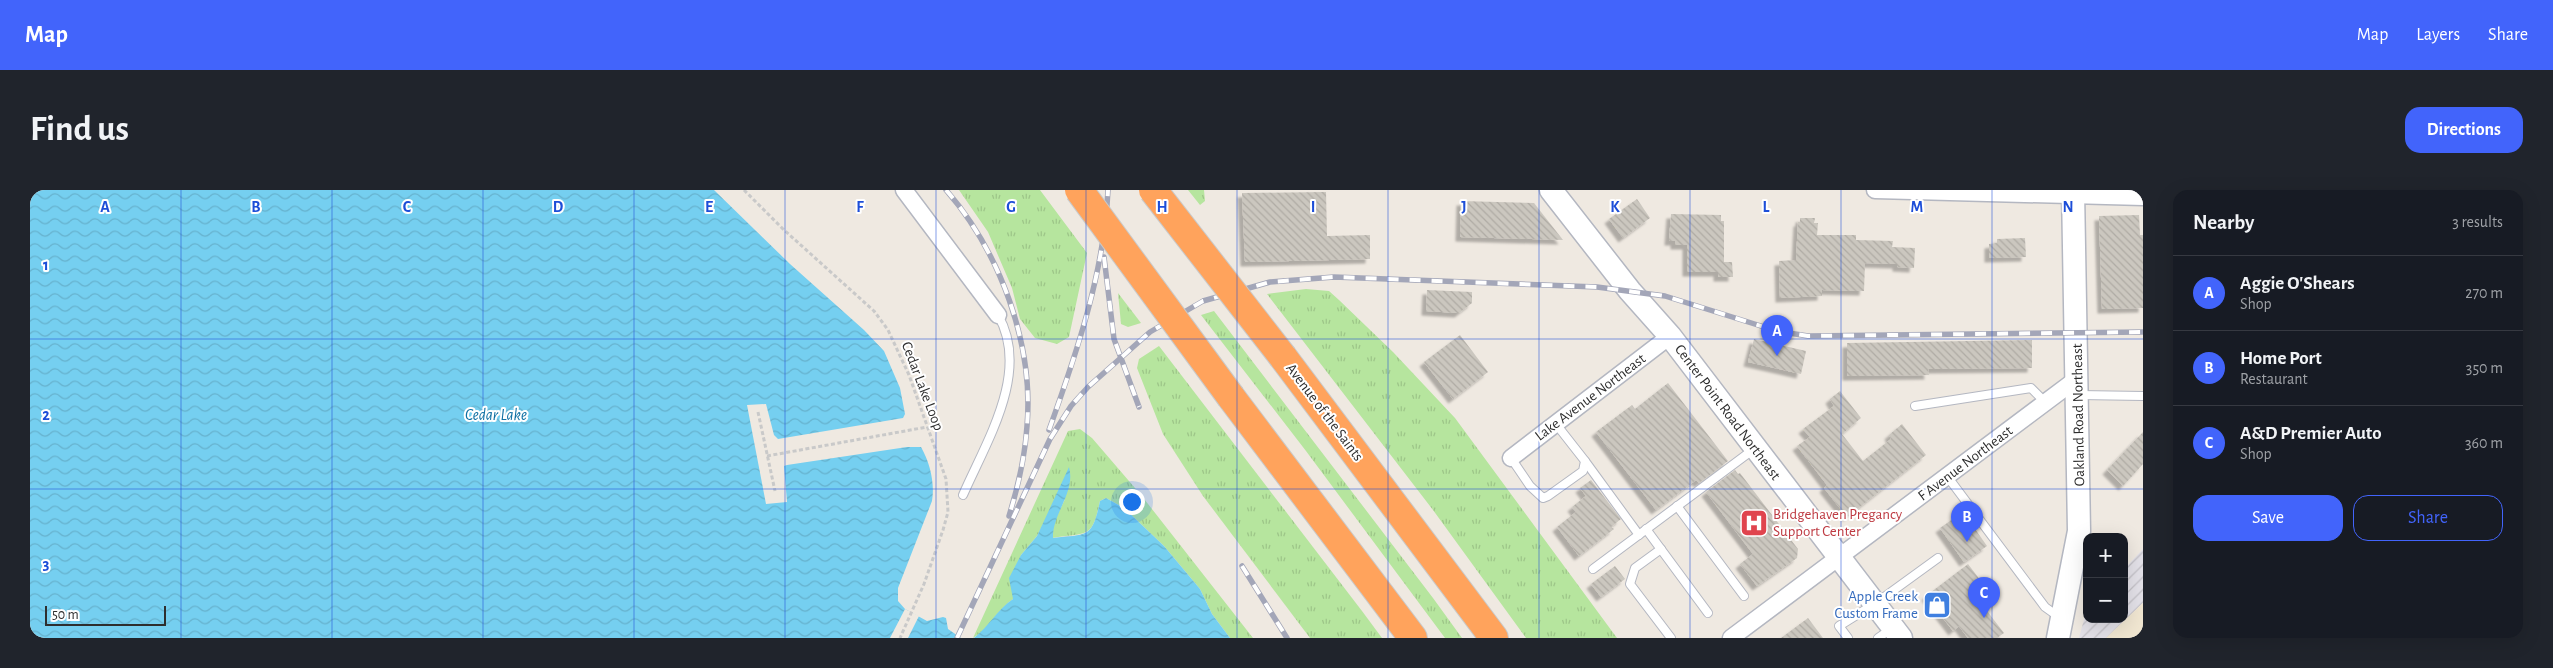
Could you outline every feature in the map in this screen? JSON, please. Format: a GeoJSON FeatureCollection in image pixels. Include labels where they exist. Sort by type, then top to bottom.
{"type":"FeatureCollection","features":[{"type":"Feature","properties":{"kind":"highway"},"geometry":{"type":"LineString","coordinates":[[1062,190],[1125,251]]}},
{"type":"Feature","properties":{"kind":"highway"},"geometry":{"type":"LineString","coordinates":[[1079,190],[1413,638]]}},
{"type":"Feature","properties":{"kind":"highway","name":"Avenue of the Saints"},"geometry":{"type":"LineString","coordinates":[[1153,190],[1227,283],[1494,638]]}},
{"type":"Feature","properties":{"kind":"highway"},"geometry":{"type":"LineString","coordinates":[[1171,190],[1227,283]]}},
{"type":"Feature","properties":{"kind":"main road","name":"Center Point Road Northeast"},"geometry":{"type":"LineString","coordinates":[[1551,190],[1630,291],[1670,336],[1876,603],[1891,634]]}},
{"type":"Feature","properties":{"kind":"main road","name":"Oakland Road Northeast"},"geometry":{"type":"LineString","coordinates":[[2060,628],[2082,545],[2073,193]]}},
{"type":"Feature","properties":{"kind":"street"},"geometry":{"type":"LineString","coordinates":[[904,190],[998,314]]}},
{"type":"Feature","properties":{"kind":"street"},"geometry":{"type":"LineString","coordinates":[[1875,190],[2073,193],[2143,197]]}},
{"type":"Feature","properties":{"kind":"street","name":"Lake Avenue Northeast"},"geometry":{"type":"LineString","coordinates":[[1511,458],[1670,336]]}},
{"type":"Feature","properties":{"kind":"street","name":"F Avenue Northeast"},"geometry":{"type":"LineString","coordinates":[[1731,638],[1840,558],[2045,402],[2078,386]]}},
{"type":"Feature","properties":{"kind":"lane"},"geometry":{"type":"LineString","coordinates":[[963,495],[1001,409],[1005,392],[1010,358],[1009,341],[1006,328],[998,314]]}},
{"type":"Feature","properties":{"kind":"lane"},"geometry":{"type":"LineString","coordinates":[[2078,386],[2143,396]]}},
{"type":"Feature","properties":{"kind":"lane"},"geometry":{"type":"LineString","coordinates":[[1915,406],[2031,388],[2045,402]]}},
{"type":"Feature","properties":{"kind":"lane"},"geometry":{"type":"LineString","coordinates":[[1556,424],[1639,535]]}},
{"type":"Feature","properties":{"kind":"lane"},"geometry":{"type":"LineString","coordinates":[[1593,569],[1755,448]]}},
{"type":"Feature","properties":{"kind":"lane"},"geometry":{"type":"LineString","coordinates":[[1511,458],[1530,486],[1543,498],[1583,470],[1585,461]]}},
{"type":"Feature","properties":{"kind":"lane"},"geometry":{"type":"LineString","coordinates":[[1947,476],[2060,628]]}},
{"type":"Feature","properties":{"kind":"lane"},"geometry":{"type":"LineString","coordinates":[[1677,506],[1744,596]]}},
{"type":"Feature","properties":{"kind":"lane"},"geometry":{"type":"LineString","coordinates":[[1646,530],[1708,613]]}},
{"type":"Feature","properties":{"kind":"lane"},"geometry":{"type":"LineString","coordinates":[[1660,549],[1635,568],[1630,584],[1670,638]]}},
{"type":"Feature","properties":{"kind":"lane"},"geometry":{"type":"LineString","coordinates":[[1848,638],[1839,626],[1876,603],[1938,558]]}},
{"type":"Feature","properties":{"kind":"path","name":"Cedar Lake Loop"},"geometry":{"type":"LineString","coordinates":[[744,190],[783,229],[874,311],[900,351],[946,478],[948,512],[912,612],[900,638]]}},
{"type":"Feature","properties":{"kind":"path"},"geometry":{"type":"LineString","coordinates":[[758,412],[775,491]]}},
{"type":"Feature","properties":{"kind":"path"},"geometry":{"type":"LineString","coordinates":[[767,456],[927,427]]}},
{"type":"Feature","properties":{"kind":"shaded area"},"geometry":{"type":"Polygon","coordinates":[[[2143,549],[2143,603],[2128,617],[2128,578],[2128,565],[2143,549]]]}},
{"type":"Feature","properties":{"kind":"shaded area"},"geometry":{"type":"Polygon","coordinates":[[[2143,603],[2143,638],[2106,638],[2122,623],[2128,623],[2128,617],[2143,603]]]}},
{"type":"Feature","properties":{"kind":"shaded area"},"geometry":{"type":"Polygon","coordinates":[[[2083,623],[2122,623],[2106,638],[2079,638],[2083,623]]]}},
{"type":"Feature","properties":{"kind":"green space"},"geometry":{"type":"Polygon","coordinates":[[[959,190],[1040,190],[1087,253],[1069,337],[1057,344],[1035,338],[1020,319],[1012,288],[988,232],[959,190]]]}},
{"type":"Feature","properties":{"kind":"green space"},"geometry":{"type":"Polygon","coordinates":[[[1188,190],[1204,190],[1205,201],[1200,205],[1188,190]]]}},
{"type":"Feature","properties":{"kind":"green space"},"geometry":{"type":"Polygon","coordinates":[[[1306,289],[1329,291],[1393,352],[1455,418],[1617,638],[1526,638],[1433,510],[1267,294],[1306,289]]]}},
{"type":"Feature","properties":{"kind":"green space"},"geometry":{"type":"Polygon","coordinates":[[[1118,293],[1141,323],[1128,327],[1121,324],[1118,293]]]}},
{"type":"Feature","properties":{"kind":"green space"},"geometry":{"type":"Polygon","coordinates":[[[1214,311],[1462,638],[1445,638],[1306,451],[1201,315],[1214,311]]]}},
{"type":"Feature","properties":{"kind":"green space"},"geometry":{"type":"Polygon","coordinates":[[[1159,346],[1382,638],[1310,638],[1203,496],[1163,434],[1137,368],[1139,359],[1159,346]]]}},
{"type":"Feature","properties":{"kind":"green space"},"geometry":{"type":"Polygon","coordinates":[[[1080,429],[1092,438],[1141,495],[1253,638],[1230,638],[1212,614],[1200,589],[1164,546],[1124,508],[1106,498],[1100,501],[1091,528],[1081,534],[1052,538],[1052,526],[1065,499],[1051,509],[1037,536],[1021,555],[1013,599],[1002,608],[984,630],[973,638],[1068,431],[1080,429]]]}},
{"type":"Feature","properties":{"kind":"water","name":"Cedar Lake"},"geometry":{"type":"Polygon","coordinates":[[[30,190],[714,190],[884,351],[900,388],[905,414],[903,418],[778,439],[774,435],[766,404],[747,405],[766,504],[787,502],[784,466],[907,447],[921,447],[931,473],[932,501],[898,588],[898,601],[905,609],[927,621],[946,618],[948,629],[961,638],[30,638],[30,190]]]}},
{"type":"Feature","properties":{"kind":"water"},"geometry":{"type":"Polygon","coordinates":[[[1069,467],[1070,476],[1067,494],[1056,520],[1053,538],[1074,536],[1087,532],[1094,522],[1100,501],[1106,498],[1124,508],[1164,546],[1200,589],[1212,614],[1230,638],[974,638],[1013,599],[1009,578],[1021,555],[1037,536],[1069,467]]]}},
{"type":"Feature","properties":{"kind":"pier"},"geometry":{"type":"Polygon","coordinates":[[[905,609],[919,616],[908,638],[890,638],[905,609]]]}},
{"type":"Feature","properties":{"kind":"building"},"geometry":{"type":"Polygon","coordinates":[[[1326,192],[1327,236],[1370,235],[1370,259],[1245,262],[1242,193],[1326,192]]]}},
{"type":"Feature","properties":{"kind":"building"},"geometry":{"type":"Polygon","coordinates":[[[1637,199],[1650,218],[1623,238],[1609,219],[1637,199]]]}},
{"type":"Feature","properties":{"kind":"building"},"geometry":{"type":"Polygon","coordinates":[[[1461,201],[1534,203],[1563,240],[1460,237],[1461,201]]]}},
{"type":"Feature","properties":{"kind":"building"},"geometry":{"type":"Polygon","coordinates":[[[1671,214],[1721,215],[1721,221],[1724,221],[1724,262],[1732,262],[1733,277],[1718,277],[1718,272],[1687,272],[1687,245],[1675,245],[1675,241],[1669,241],[1671,214]]]}},
{"type":"Feature","properties":{"kind":"building"},"geometry":{"type":"Polygon","coordinates":[[[2139,215],[2140,235],[2143,235],[2143,308],[2102,309],[2099,216],[2139,215]]]}},
{"type":"Feature","properties":{"kind":"building"},"geometry":{"type":"Polygon","coordinates":[[[1800,218],[1815,218],[1814,223],[1818,223],[1817,235],[1856,235],[1856,240],[1893,241],[1892,247],[1915,248],[1914,268],[1897,267],[1897,264],[1865,263],[1864,291],[1822,290],[1822,296],[1780,298],[1779,261],[1796,260],[1798,222],[1800,222],[1800,218]]]}},
{"type":"Feature","properties":{"kind":"building"},"geometry":{"type":"Polygon","coordinates":[[[2025,238],[2026,257],[1989,258],[1989,244],[1997,243],[1997,239],[2025,238]]]}},
{"type":"Feature","properties":{"kind":"building"},"geometry":{"type":"Polygon","coordinates":[[[1427,290],[1472,292],[1472,303],[1459,313],[1426,311],[1427,290]]]}},
{"type":"Feature","properties":{"kind":"building"},"geometry":{"type":"Polygon","coordinates":[[[1460,335],[1488,372],[1453,399],[1424,362],[1460,335]]]}},
{"type":"Feature","properties":{"kind":"building"},"geometry":{"type":"Polygon","coordinates":[[[1754,339],[1806,351],[1801,374],[1748,362],[1754,339]]]}},
{"type":"Feature","properties":{"kind":"building"},"geometry":{"type":"Polygon","coordinates":[[[2032,340],[2032,368],[1928,369],[1929,375],[1847,376],[1847,343],[2032,340]]]}},
{"type":"Feature","properties":{"kind":"building"},"geometry":{"type":"Polygon","coordinates":[[[1668,383],[1728,461],[1699,483],[1696,480],[1656,510],[1596,432],[1632,405],[1635,409],[1668,383]]]}},
{"type":"Feature","properties":{"kind":"building"},"geometry":{"type":"Polygon","coordinates":[[[1840,391],[1861,418],[1842,434],[1863,461],[1891,439],[1889,435],[1902,424],[1926,455],[1847,517],[1824,488],[1827,485],[1797,446],[1810,437],[1803,429],[1834,406],[1830,399],[1840,391]]]}},
{"type":"Feature","properties":{"kind":"building"},"geometry":{"type":"Polygon","coordinates":[[[2143,432],[2143,464],[2123,486],[2107,470],[2143,432]]]}},
{"type":"Feature","properties":{"kind":"building","name":"Bridgehaven Pregancy Support Center"},"geometry":{"type":"Polygon","coordinates":[[[1735,470],[1738,474],[1740,473],[1798,549],[1797,558],[1757,586],[1740,564],[1753,554],[1706,492],[1735,470]]]}},
{"type":"Feature","properties":{"kind":"building"},"geometry":{"type":"Polygon","coordinates":[[[1591,480],[1621,519],[1611,527],[1614,529],[1579,556],[1557,527],[1576,512],[1572,507],[1586,496],[1580,488],[1591,480]]]}},
{"type":"Feature","properties":{"kind":"building"},"geometry":{"type":"Polygon","coordinates":[[[1963,512],[1987,546],[1964,562],[1940,528],[1963,512]]]}},
{"type":"Feature","properties":{"kind":"building"},"geometry":{"type":"Polygon","coordinates":[[[1968,564],[1981,581],[1974,587],[1988,604],[1984,607],[2004,633],[1997,638],[1968,638],[1959,626],[1953,631],[1926,596],[1968,564]]]}},
{"type":"Feature","properties":{"kind":"building"},"geometry":{"type":"Polygon","coordinates":[[[1615,566],[1625,579],[1601,597],[1591,584],[1615,566]]]}},
{"type":"Feature","properties":{"kind":"building"},"geometry":{"type":"Polygon","coordinates":[[[1808,618],[1823,638],[1781,638],[1808,618]]]}},
{"type":"Feature","properties":{"kind":"railway"},"geometry":{"type":"LineString","coordinates":[[946,190],[965,215],[997,270],[1019,332],[1025,363],[1028,395],[1025,449],[1009,516]]}},
{"type":"Feature","properties":{"kind":"railway"},"geometry":{"type":"LineString","coordinates":[[1049,430],[1088,312],[1101,252],[1108,190]]}},
{"type":"Feature","properties":{"kind":"railway"},"geometry":{"type":"LineString","coordinates":[[1104,257],[1114,339],[1139,407]]}},
{"type":"Feature","properties":{"kind":"railway"},"geometry":{"type":"LineString","coordinates":[[957,638],[1050,439],[1071,406],[1088,387],[1150,332],[1203,301],[1270,282],[1334,277],[1597,287],[1665,296],[1777,331],[1808,336],[2143,332]]}},
{"type":"Feature","properties":{"kind":"railway"},"geometry":{"type":"LineString","coordinates":[[1242,566],[1287,638]]}},
{"type":"Feature","properties":{"kind":"place","name":"Aggie O'Shears"},"geometry":{"type":"Point","coordinates":[1777,356]}},
{"type":"Feature","properties":{"kind":"place","name":"Bridgehaven Pregancy Support Center"},"geometry":{"type":"Point","coordinates":[1754,523]}},
{"type":"Feature","properties":{"kind":"place","name":"Home Port"},"geometry":{"type":"Point","coordinates":[1967,542]}},
{"type":"Feature","properties":{"kind":"place","name":"Apple Creek Custom Frame"},"geometry":{"type":"Point","coordinates":[1937,605]}},
{"type":"Feature","properties":{"kind":"place","name":"A&D Premier Auto"},"geometry":{"type":"Point","coordinates":[1984,618]}}]}
